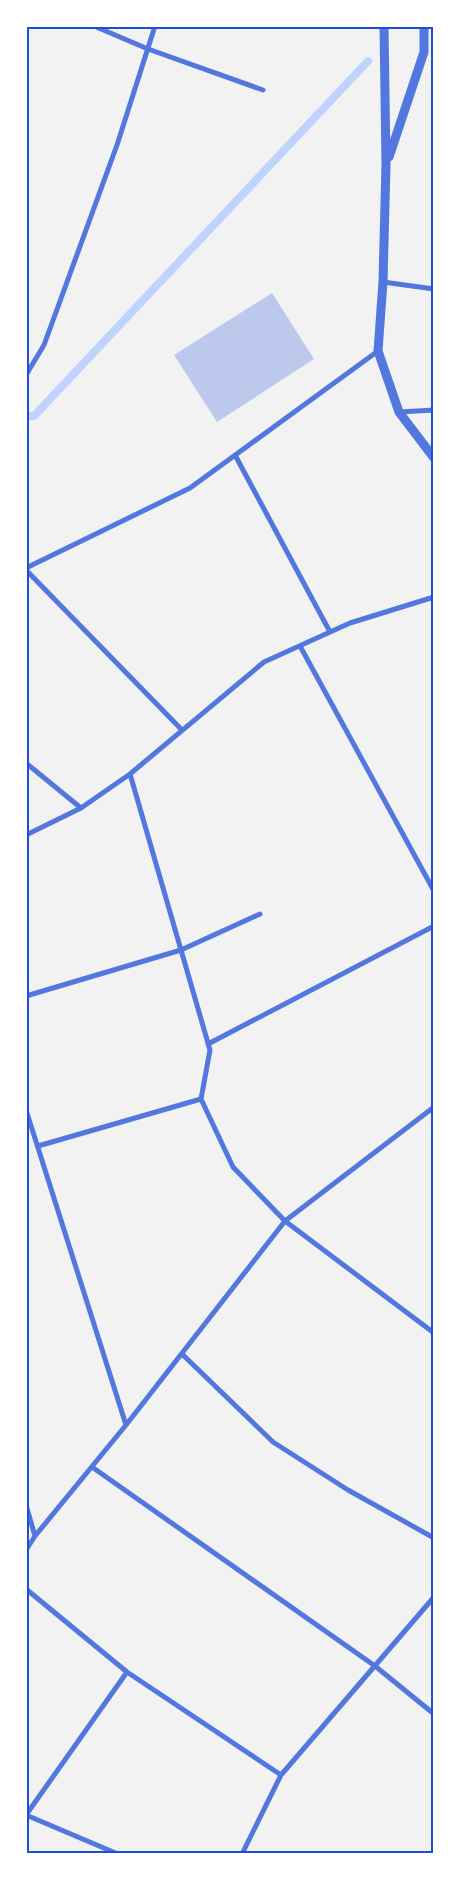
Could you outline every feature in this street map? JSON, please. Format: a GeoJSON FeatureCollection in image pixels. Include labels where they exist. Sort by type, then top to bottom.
{"type":"FeatureCollection","features":[{"type":"Feature","properties":{"kind":"street"},"geometry":{"type":"LineString","coordinates":[[94,26],[148,49],[262,90]]}},
{"type":"Feature","properties":{"kind":"street"},"geometry":{"type":"LineString","coordinates":[[26,375],[44,345],[117,145],[155,26]]}},
{"type":"Feature","properties":{"kind":"street"},"geometry":{"type":"LineString","coordinates":[[384,26],[386,164],[383,282],[378,351],[399,412],[434,458]]}},
{"type":"Feature","properties":{"kind":"street"},"geometry":{"type":"LineString","coordinates":[[386,164],[424,52],[424,26]]}},
{"type":"Feature","properties":{"kind":"street"},"geometry":{"type":"LineString","coordinates":[[383,282],[434,290]]}},
{"type":"Feature","properties":{"kind":"street"},"geometry":{"type":"LineString","coordinates":[[182,730],[26,569],[190,488],[378,351]]}},
{"type":"Feature","properties":{"kind":"street"},"geometry":{"type":"LineString","coordinates":[[399,412],[434,410]]}},
{"type":"Feature","properties":{"kind":"street"},"geometry":{"type":"LineString","coordinates":[[235,455],[330,632]]}},
{"type":"Feature","properties":{"kind":"street"},"geometry":{"type":"LineString","coordinates":[[26,835],[81,808],[130,774],[264,662],[350,623],[434,597]]}},
{"type":"Feature","properties":{"kind":"street"},"geometry":{"type":"LineString","coordinates":[[300,646],[434,890]]}},
{"type":"Feature","properties":{"kind":"street"},"geometry":{"type":"LineString","coordinates":[[26,763],[81,808]]}},
{"type":"Feature","properties":{"kind":"street"},"geometry":{"type":"LineString","coordinates":[[130,774],[210,1050],[201,1099],[233,1167],[285,1221],[434,1333]]}},
{"type":"Feature","properties":{"kind":"street"},"geometry":{"type":"LineString","coordinates":[[26,996],[181,950],[260,914]]}},
{"type":"Feature","properties":{"kind":"street"},"geometry":{"type":"LineString","coordinates":[[208,1044],[434,926]]}},
{"type":"Feature","properties":{"kind":"street"},"geometry":{"type":"LineString","coordinates":[[38,1146],[201,1099]]}},
{"type":"Feature","properties":{"kind":"street"},"geometry":{"type":"LineString","coordinates":[[26,1550],[35,1536],[126,1425],[285,1221],[434,1107]]}},
{"type":"Feature","properties":{"kind":"street"},"geometry":{"type":"LineString","coordinates":[[26,1110],[126,1425]]}},
{"type":"Feature","properties":{"kind":"street"},"geometry":{"type":"LineString","coordinates":[[182,1354],[273,1442],[348,1490],[434,1538]]}},
{"type":"Feature","properties":{"kind":"street"},"geometry":{"type":"LineString","coordinates":[[92,1467],[375,1666],[434,1714]]}},
{"type":"Feature","properties":{"kind":"street"},"geometry":{"type":"LineString","coordinates":[[26,1505],[35,1536]]}},
{"type":"Feature","properties":{"kind":"street"},"geometry":{"type":"LineString","coordinates":[[26,1589],[127,1672],[282,1775]]}},
{"type":"Feature","properties":{"kind":"street"},"geometry":{"type":"LineString","coordinates":[[242,1854],[282,1775],[434,1597]]}},
{"type":"Feature","properties":{"kind":"street"},"geometry":{"type":"LineString","coordinates":[[118,1854],[26,1815],[127,1672]]}},
{"type":"Feature","properties":{"kind":"building"},"geometry":{"type":"Polygon","coordinates":[[[272,293],[314,359],[217,422],[174,355],[272,293]]]}},
{"type":"Feature","properties":{"kind":"waterway"},"geometry":{"type":"LineString","coordinates":[[26,417],[34,416],[368,61]]}}]}
